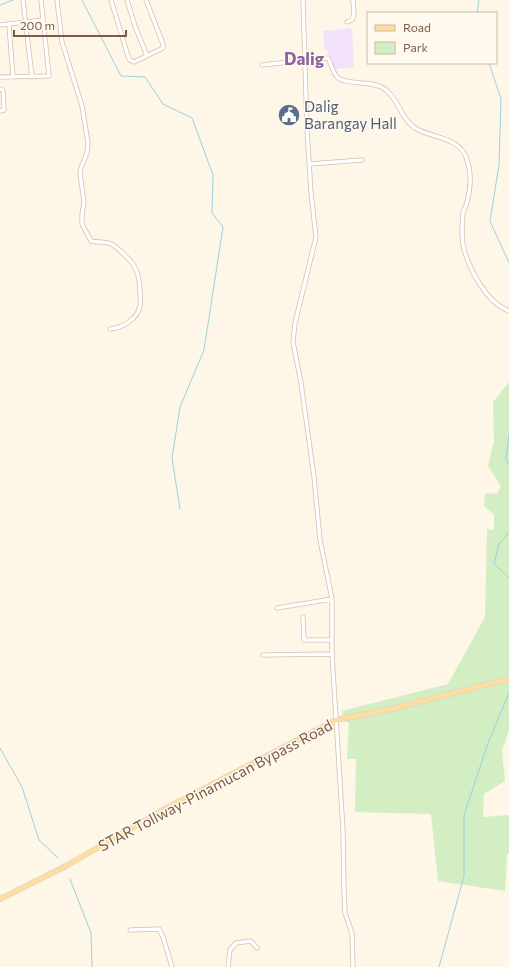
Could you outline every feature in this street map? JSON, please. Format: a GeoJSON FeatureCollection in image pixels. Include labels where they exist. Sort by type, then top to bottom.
{"type":"FeatureCollection","features":[{"type":"Feature","properties":{"kind":"main road","name":"STAR Tollway-Pinamucan Bypass Road"},"geometry":{"type":"LineString","coordinates":[[0,899],[66,866],[163,810],[336,720],[392,709],[509,679]]}},
{"type":"Feature","properties":{"kind":"street"},"geometry":{"type":"LineString","coordinates":[[23,0],[32,77]]}},
{"type":"Feature","properties":{"kind":"street"},"geometry":{"type":"LineString","coordinates":[[0,77],[49,76],[41,0]]}},
{"type":"Feature","properties":{"kind":"street"},"geometry":{"type":"LineString","coordinates":[[57,0],[62,42],[82,106],[88,142],[88,153],[80,173],[84,202],[82,224],[91,241],[98,243],[107,242],[113,245],[132,263],[139,279],[140,306],[137,314],[127,324],[118,328],[110,329]]}},
{"type":"Feature","properties":{"kind":"street"},"geometry":{"type":"LineString","coordinates":[[111,0],[130,60],[134,62],[163,48],[163,44],[146,0]]}},
{"type":"Feature","properties":{"kind":"street"},"geometry":{"type":"LineString","coordinates":[[127,0],[135,26],[147,56]]}},
{"type":"Feature","properties":{"kind":"street"},"geometry":{"type":"LineString","coordinates":[[303,0],[302,15],[306,60],[307,130],[311,192],[316,237],[295,323],[293,342],[298,366],[314,476],[320,540],[332,600],[331,640],[343,830],[343,874],[346,917],[352,933],[353,967]]}},
{"type":"Feature","properties":{"kind":"street"},"geometry":{"type":"LineString","coordinates":[[347,22],[352,20],[354,14],[353,0]]}},
{"type":"Feature","properties":{"kind":"street"},"geometry":{"type":"LineString","coordinates":[[0,25],[43,20]]}},
{"type":"Feature","properties":{"kind":"street"},"geometry":{"type":"LineString","coordinates":[[9,25],[13,77]]}},
{"type":"Feature","properties":{"kind":"street"},"geometry":{"type":"LineString","coordinates":[[262,65],[328,58],[338,78],[352,82],[366,82],[379,85],[391,94],[408,122],[420,131],[453,142],[459,146],[466,156],[471,186],[464,211],[462,237],[464,249],[479,283],[493,301],[509,311]]}},
{"type":"Feature","properties":{"kind":"street"},"geometry":{"type":"LineString","coordinates":[[0,89],[3,90],[4,110],[0,111]]}},
{"type":"Feature","properties":{"kind":"street"},"geometry":{"type":"LineString","coordinates":[[310,164],[362,160]]}},
{"type":"Feature","properties":{"kind":"street"},"geometry":{"type":"LineString","coordinates":[[277,608],[332,600]]}},
{"type":"Feature","properties":{"kind":"street"},"geometry":{"type":"LineString","coordinates":[[303,617],[304,640],[331,640]]}},
{"type":"Feature","properties":{"kind":"street"},"geometry":{"type":"LineString","coordinates":[[263,654],[332,654]]}},
{"type":"Feature","properties":{"kind":"street"},"geometry":{"type":"LineString","coordinates":[[130,930],[158,929],[163,937],[172,967]]}},
{"type":"Feature","properties":{"kind":"street"},"geometry":{"type":"LineString","coordinates":[[228,967],[230,950],[236,943],[251,941],[257,948]]}},
{"type":"Feature","properties":{"kind":"shaded area"},"geometry":{"type":"Polygon","coordinates":[[[350,28],[352,30],[354,68],[336,69],[332,66],[327,50],[324,49],[323,31],[350,28]]]}},
{"type":"Feature","properties":{"kind":"green space"},"geometry":{"type":"Polygon","coordinates":[[[509,382],[509,730],[502,750],[505,781],[484,794],[483,817],[509,815],[509,853],[507,854],[505,891],[438,881],[431,814],[355,812],[356,759],[347,759],[349,722],[343,721],[342,711],[448,684],[485,617],[487,529],[494,530],[494,514],[484,506],[485,493],[497,494],[501,486],[488,466],[494,441],[493,402],[509,382]]]}},
{"type":"Feature","properties":{"kind":"waterway"},"geometry":{"type":"LineString","coordinates":[[0,5],[13,0]]}},
{"type":"Feature","properties":{"kind":"waterway"},"geometry":{"type":"LineString","coordinates":[[82,0],[121,76],[145,77],[163,104],[192,118],[213,175],[212,213],[223,227],[204,350],[180,407],[172,458],[180,509]]}},
{"type":"Feature","properties":{"kind":"waterway"},"geometry":{"type":"LineString","coordinates":[[477,12],[479,0]]}},
{"type":"Feature","properties":{"kind":"waterway"},"geometry":{"type":"LineString","coordinates":[[489,64],[501,99],[499,165],[490,221],[509,263]]}},
{"type":"Feature","properties":{"kind":"waterway"},"geometry":{"type":"LineString","coordinates":[[509,435],[506,460],[509,465]]}},
{"type":"Feature","properties":{"kind":"waterway"},"geometry":{"type":"LineString","coordinates":[[509,532],[499,544],[494,564],[509,578]]}},
{"type":"Feature","properties":{"kind":"waterway"},"geometry":{"type":"LineString","coordinates":[[439,967],[464,876],[464,815],[488,743],[509,693]]}},
{"type":"Feature","properties":{"kind":"waterway"},"geometry":{"type":"LineString","coordinates":[[0,748],[22,787],[39,840],[58,858]]}},
{"type":"Feature","properties":{"kind":"waterway"},"geometry":{"type":"LineString","coordinates":[[70,879],[91,933],[92,967]]}},
{"type":"Feature","properties":{"kind":"place","name":"Dalig Barangay Hall"},"geometry":{"type":"Point","coordinates":[289,115]}},
{"type":"Feature","properties":{"kind":"district","name":"Dalig"},"geometry":{"type":"Point","coordinates":[304,58]}}]}
